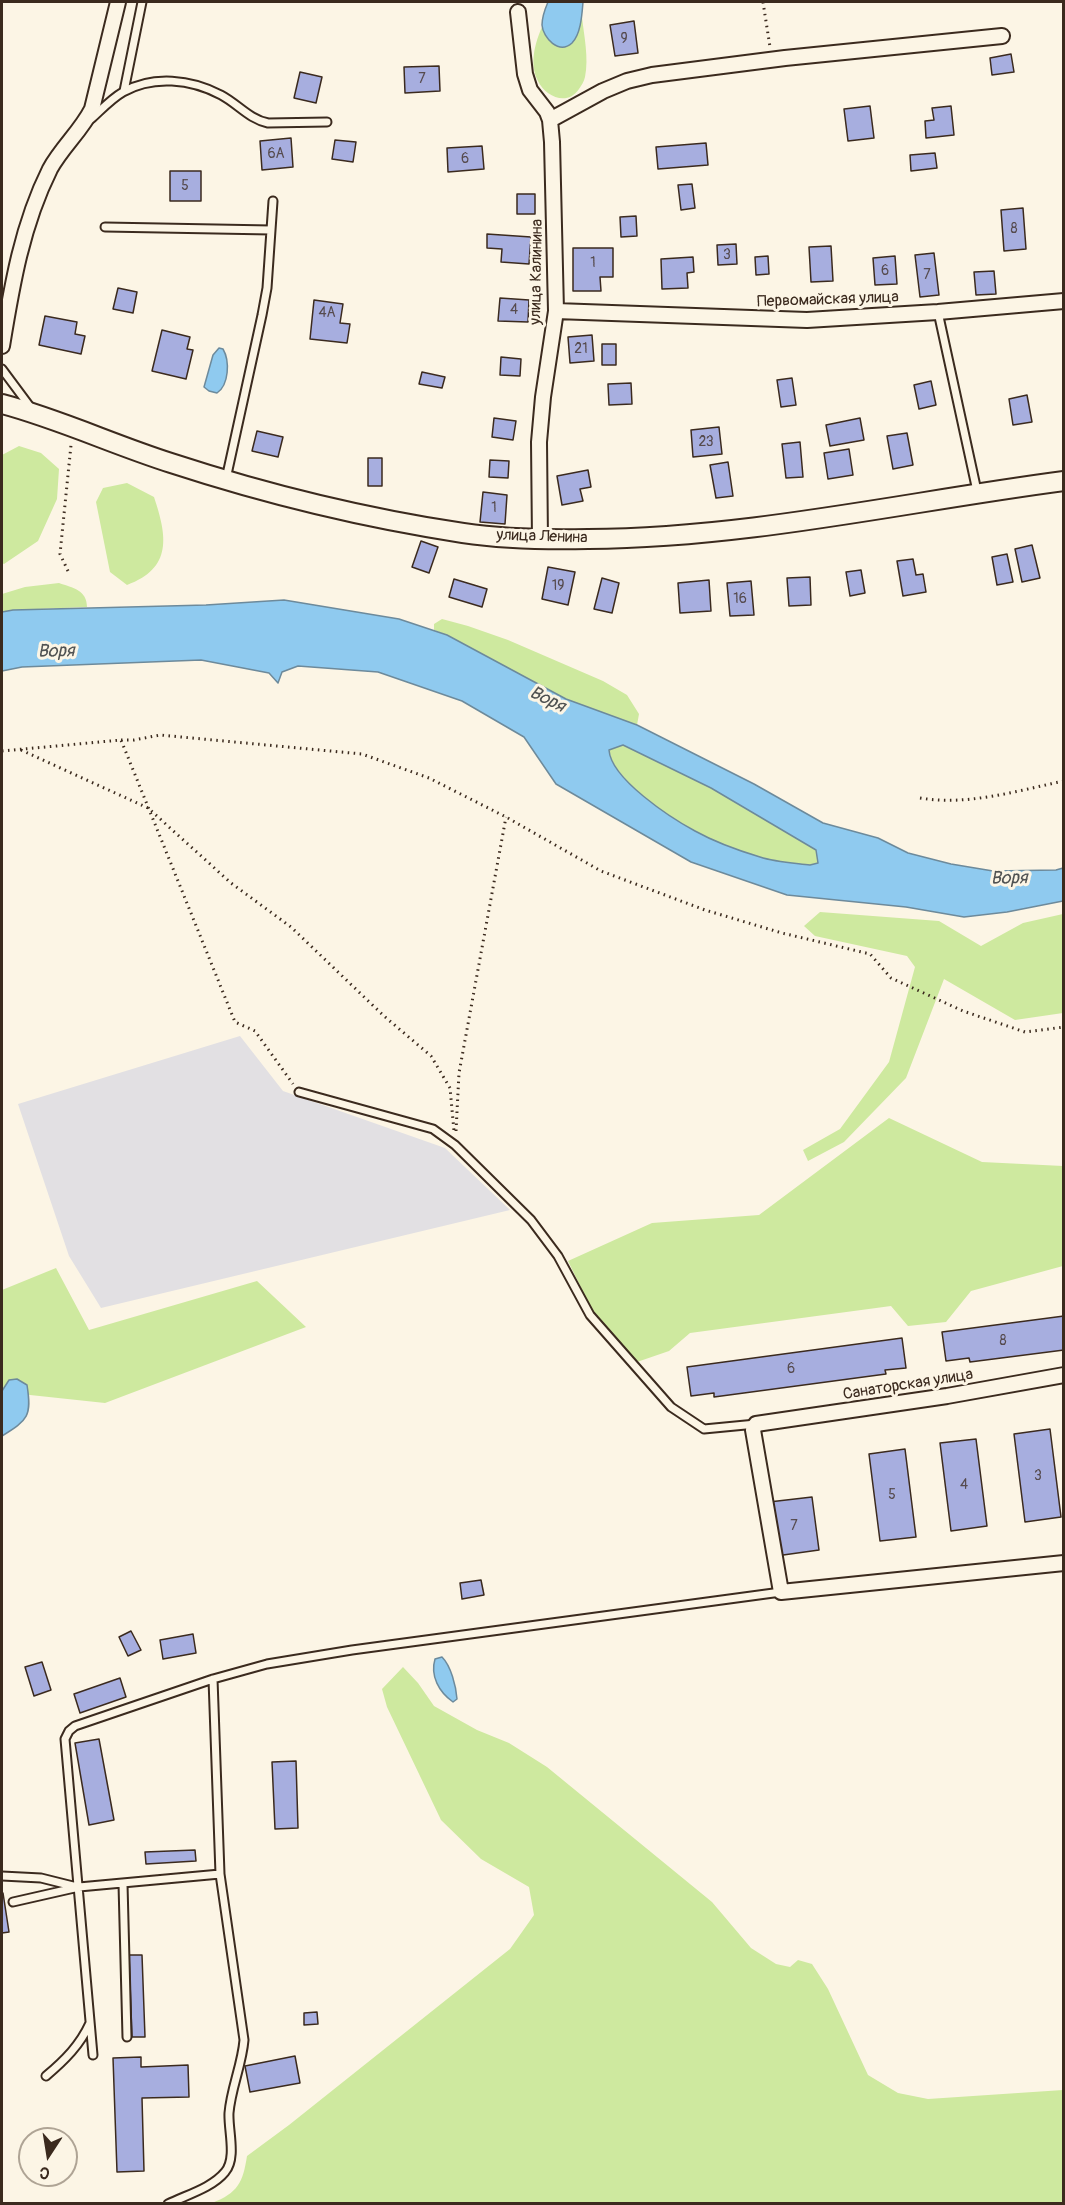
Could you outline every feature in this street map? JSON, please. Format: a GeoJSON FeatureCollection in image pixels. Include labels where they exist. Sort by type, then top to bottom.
{"type":"FeatureCollection","features":[{"type":"Feature","properties":{"kind":"street"},"geometry":{"type":"LineString","coordinates":[[2,346],[17,259],[36,197],[52,166],[85,124],[92,109],[118,2]]}},
{"type":"Feature","properties":{"kind":"street"},"geometry":{"type":"LineString","coordinates":[[518,12],[527,82],[550,120],[603,91],[627,81],[652,75],[1002,36]]}},
{"type":"Feature","properties":{"kind":"street","name":"улица Калинина"},"geometry":{"type":"LineString","coordinates":[[540,540],[539,442],[543,397],[556,311],[550,120]]}},
{"type":"Feature","properties":{"kind":"street","name":"Первомайская улица"},"geometry":{"type":"LineString","coordinates":[[556,311],[807,320],[1064,301]]}},
{"type":"Feature","properties":{"kind":"street","name":"улица Ленина"},"geometry":{"type":"LineString","coordinates":[[2,404],[34,412],[73,428],[226,481],[386,519],[465,533],[540,540],[621,539],[795,524],[977,493],[1064,481]]}},
{"type":"Feature","properties":{"kind":"street","name":"Санаторская улица"},"geometry":{"type":"LineString","coordinates":[[756,1424],[1064,1376]]}},
{"type":"Feature","properties":{"kind":"street"},"geometry":{"type":"LineString","coordinates":[[756,1424],[753,1430],[781,1592],[1064,1563]]}},
{"type":"Feature","properties":{"kind":"lane"},"geometry":{"type":"LineString","coordinates":[[124,91],[142,2]]}},
{"type":"Feature","properties":{"kind":"lane"},"geometry":{"type":"LineString","coordinates":[[85,124],[124,91],[143,83],[168,80],[184,82],[222,95],[259,121],[268,123],[327,122]]}},
{"type":"Feature","properties":{"kind":"lane"},"geometry":{"type":"LineString","coordinates":[[226,481],[267,288],[273,201]]}},
{"type":"Feature","properties":{"kind":"lane"},"geometry":{"type":"LineString","coordinates":[[105,227],[270,230]]}},
{"type":"Feature","properties":{"kind":"lane"},"geometry":{"type":"LineString","coordinates":[[938,312],[977,493]]}},
{"type":"Feature","properties":{"kind":"lane"},"geometry":{"type":"LineString","coordinates":[[2,369],[34,412]]}},
{"type":"Feature","properties":{"kind":"lane"},"geometry":{"type":"LineString","coordinates":[[299,1092],[433,1129],[455,1145],[531,1220],[558,1256],[590,1315],[670,1407],[704,1429],[756,1424]]}},
{"type":"Feature","properties":{"kind":"lane"},"geometry":{"type":"LineString","coordinates":[[93,2055],[65,1739],[75,1726],[213,1679],[267,1664],[352,1650],[781,1592]]}},
{"type":"Feature","properties":{"kind":"lane"},"geometry":{"type":"LineString","coordinates":[[168,2204],[214,2182],[226,2171],[230,2157],[229,2112],[242,2059],[244,2040],[220,1874],[213,1679]]}},
{"type":"Feature","properties":{"kind":"lane"},"geometry":{"type":"LineString","coordinates":[[13,1902],[79,1887],[220,1874]]}},
{"type":"Feature","properties":{"kind":"lane"},"geometry":{"type":"LineString","coordinates":[[2,1876],[41,1878],[79,1887]]}},
{"type":"Feature","properties":{"kind":"lane"},"geometry":{"type":"LineString","coordinates":[[123,1884],[128,2037]]}},
{"type":"Feature","properties":{"kind":"lane"},"geometry":{"type":"LineString","coordinates":[[46,2076],[72,2053],[83,2038],[91,2020]]}},
{"type":"Feature","properties":{"kind":"path"},"geometry":{"type":"LineString","coordinates":[[763,2],[772,60]]}},
{"type":"Feature","properties":{"kind":"path"},"geometry":{"type":"LineString","coordinates":[[68,571],[60,554],[73,428]]}},
{"type":"Feature","properties":{"kind":"path"},"geometry":{"type":"LineString","coordinates":[[2,752],[134,740],[160,735],[362,754],[429,778],[506,817],[601,871],[705,910],[782,933],[870,954],[891,978],[963,1011],[1024,1032],[1064,1028]]}},
{"type":"Feature","properties":{"kind":"path"},"geometry":{"type":"LineString","coordinates":[[120,740],[235,1022],[255,1031],[299,1092]]}},
{"type":"Feature","properties":{"kind":"path"},"geometry":{"type":"LineString","coordinates":[[21,750],[148,808],[231,883],[291,927],[384,1016],[431,1056],[450,1088],[455,1145]]}},
{"type":"Feature","properties":{"kind":"path"},"geometry":{"type":"LineString","coordinates":[[920,798],[937,801],[1006,795],[1064,781]]}},
{"type":"Feature","properties":{"kind":"path"},"geometry":{"type":"LineString","coordinates":[[455,1145],[459,1073],[506,817]]}},
{"type":"Feature","properties":{"kind":"shaded area"},"geometry":{"type":"Polygon","coordinates":[[[240,1036],[283,1091],[445,1148],[510,1210],[101,1308],[69,1256],[18,1104],[240,1036]]]}},
{"type":"Feature","properties":{"kind":"green space"},"geometry":{"type":"Polygon","coordinates":[[[582,17],[586,55],[585,79],[581,87],[569,97],[551,95],[538,81],[533,61],[542,27],[548,40],[573,42],[582,17]]]}},
{"type":"Feature","properties":{"kind":"green space"},"geometry":{"type":"Polygon","coordinates":[[[19,446],[41,453],[59,469],[57,499],[38,541],[4,564],[2,563],[2,455],[19,446]]]}},
{"type":"Feature","properties":{"kind":"green space"},"geometry":{"type":"Polygon","coordinates":[[[127,483],[154,497],[162,525],[163,549],[152,570],[127,585],[110,572],[96,502],[103,488],[127,483]]]}},
{"type":"Feature","properties":{"kind":"green space"},"geometry":{"type":"Polygon","coordinates":[[[59,583],[82,593],[87,607],[2,612],[2,594],[25,587],[59,583]]]}},
{"type":"Feature","properties":{"kind":"green space"},"geometry":{"type":"Polygon","coordinates":[[[442,619],[508,640],[603,681],[627,695],[639,714],[637,725],[566,699],[434,630],[434,624],[442,619]]]}},
{"type":"Feature","properties":{"kind":"green space"},"geometry":{"type":"Polygon","coordinates":[[[623,745],[711,788],[816,850],[818,863],[810,865],[761,858],[720,843],[686,826],[644,797],[620,773],[612,760],[609,749],[623,745]]]}},
{"type":"Feature","properties":{"kind":"green space"},"geometry":{"type":"Polygon","coordinates":[[[820,912],[939,921],[981,946],[1023,923],[1063,914],[1063,1013],[1015,1020],[944,979],[906,1078],[844,1142],[808,1161],[803,1150],[840,1129],[889,1062],[915,967],[907,956],[815,936],[804,926],[820,912]]]}},
{"type":"Feature","properties":{"kind":"green space"},"geometry":{"type":"Polygon","coordinates":[[[889,1118],[982,1162],[1063,1166],[1063,1266],[971,1291],[946,1322],[908,1326],[891,1306],[690,1333],[669,1351],[637,1362],[591,1308],[568,1261],[652,1223],[759,1215],[889,1118]]]}},
{"type":"Feature","properties":{"kind":"green space"},"geometry":{"type":"Polygon","coordinates":[[[56,1268],[89,1330],[257,1281],[306,1327],[105,1403],[2,1392],[2,1290],[56,1268]]]}},
{"type":"Feature","properties":{"kind":"green space"},"geometry":{"type":"Polygon","coordinates":[[[403,1667],[434,1706],[477,1730],[509,1743],[547,1767],[712,1902],[751,1948],[776,1964],[790,1967],[798,1960],[812,1964],[828,1989],[868,2075],[898,2093],[928,2099],[1063,2090],[1063,2203],[212,2203],[228,2195],[238,2186],[247,2156],[510,1949],[534,1915],[529,1887],[481,1859],[441,1820],[387,1707],[382,1689],[403,1667]]]}},
{"type":"Feature","properties":{"kind":"water"},"geometry":{"type":"Polygon","coordinates":[[[548,2],[583,2],[581,24],[575,39],[567,46],[557,46],[545,35],[542,25],[548,2]]]}},
{"type":"Feature","properties":{"kind":"water"},"geometry":{"type":"Polygon","coordinates":[[[219,348],[223,349],[225,354],[227,372],[224,384],[217,393],[204,387],[213,355],[219,348]]]}},
{"type":"Feature","properties":{"kind":"water","name":"Воря"},"geometry":{"type":"Polygon","coordinates":[[[284,600],[399,619],[447,635],[566,699],[637,725],[754,784],[823,823],[878,838],[908,853],[951,864],[993,871],[1063,868],[1063,901],[1007,912],[964,917],[906,907],[787,895],[691,862],[556,784],[524,737],[462,701],[378,672],[298,666],[282,672],[278,683],[269,673],[201,660],[22,667],[2,671],[2,612],[284,600]],[[623,745],[609,750],[612,761],[631,785],[658,807],[695,831],[727,846],[766,859],[810,865],[818,863],[816,850],[711,788],[623,745]]]}},
{"type":"Feature","properties":{"kind":"water"},"geometry":{"type":"Polygon","coordinates":[[[17,1379],[27,1385],[28,1411],[18,1426],[2,1436],[2,1391],[9,1380],[17,1379]]]}},
{"type":"Feature","properties":{"kind":"water"},"geometry":{"type":"Polygon","coordinates":[[[442,1657],[454,1682],[457,1699],[453,1702],[440,1688],[435,1677],[435,1659],[442,1657]]]}},
{"type":"Feature","properties":{"kind":"building"},"geometry":{"type":"Polygon","coordinates":[[[634,21],[638,53],[615,56],[610,25],[634,21]]]}},
{"type":"Feature","properties":{"kind":"building"},"geometry":{"type":"Polygon","coordinates":[[[1011,54],[1014,72],[992,75],[990,58],[1011,54]]]}},
{"type":"Feature","properties":{"kind":"building"},"geometry":{"type":"Polygon","coordinates":[[[439,66],[440,91],[405,93],[404,67],[439,66]]]}},
{"type":"Feature","properties":{"kind":"building"},"geometry":{"type":"Polygon","coordinates":[[[300,72],[322,77],[316,103],[294,98],[300,72]]]}},
{"type":"Feature","properties":{"kind":"building"},"geometry":{"type":"Polygon","coordinates":[[[870,106],[874,138],[848,141],[844,109],[870,106]]]}},
{"type":"Feature","properties":{"kind":"building"},"geometry":{"type":"Polygon","coordinates":[[[951,106],[954,135],[926,138],[925,121],[934,120],[932,108],[951,106]]]}},
{"type":"Feature","properties":{"kind":"building"},"geometry":{"type":"Polygon","coordinates":[[[291,138],[293,167],[262,170],[260,141],[291,138]]]}},
{"type":"Feature","properties":{"kind":"building"},"geometry":{"type":"Polygon","coordinates":[[[335,140],[356,142],[353,162],[332,159],[335,140]]]}},
{"type":"Feature","properties":{"kind":"building"},"geometry":{"type":"Polygon","coordinates":[[[706,143],[708,165],[658,169],[656,147],[706,143]]]}},
{"type":"Feature","properties":{"kind":"building"},"geometry":{"type":"Polygon","coordinates":[[[482,146],[484,169],[448,172],[447,148],[482,146]]]}},
{"type":"Feature","properties":{"kind":"building"},"geometry":{"type":"Polygon","coordinates":[[[935,153],[937,168],[911,171],[910,155],[935,153]]]}},
{"type":"Feature","properties":{"kind":"building"},"geometry":{"type":"Polygon","coordinates":[[[170,171],[201,171],[201,201],[170,201],[170,171]]]}},
{"type":"Feature","properties":{"kind":"building"},"geometry":{"type":"Polygon","coordinates":[[[692,184],[695,208],[681,210],[678,185],[692,184]]]}},
{"type":"Feature","properties":{"kind":"building"},"geometry":{"type":"Polygon","coordinates":[[[517,194],[535,194],[535,214],[517,214],[517,194]]]}},
{"type":"Feature","properties":{"kind":"building"},"geometry":{"type":"Polygon","coordinates":[[[1023,208],[1026,249],[1004,251],[1001,210],[1023,208]]]}},
{"type":"Feature","properties":{"kind":"building"},"geometry":{"type":"Polygon","coordinates":[[[636,216],[637,236],[621,237],[620,217],[636,216]]]}},
{"type":"Feature","properties":{"kind":"building"},"geometry":{"type":"Polygon","coordinates":[[[487,234],[531,237],[529,264],[501,262],[502,249],[487,248],[487,234]]]}},
{"type":"Feature","properties":{"kind":"building"},"geometry":{"type":"Polygon","coordinates":[[[736,244],[737,264],[718,265],[717,245],[736,244]]]}},
{"type":"Feature","properties":{"kind":"building"},"geometry":{"type":"Polygon","coordinates":[[[831,246],[833,281],[811,282],[809,247],[831,246]]]}},
{"type":"Feature","properties":{"kind":"building"},"geometry":{"type":"Polygon","coordinates":[[[573,248],[613,248],[613,277],[600,277],[601,291],[573,291],[573,248]]]}},
{"type":"Feature","properties":{"kind":"building"},"geometry":{"type":"Polygon","coordinates":[[[934,253],[939,295],[920,297],[915,255],[934,253]]]}},
{"type":"Feature","properties":{"kind":"building"},"geometry":{"type":"Polygon","coordinates":[[[768,256],[769,274],[756,275],[755,257],[768,256]]]}},
{"type":"Feature","properties":{"kind":"building"},"geometry":{"type":"Polygon","coordinates":[[[895,256],[897,284],[875,285],[873,258],[895,256]]]}},
{"type":"Feature","properties":{"kind":"building"},"geometry":{"type":"Polygon","coordinates":[[[693,257],[694,272],[687,273],[688,288],[662,289],[661,259],[693,257]]]}},
{"type":"Feature","properties":{"kind":"building"},"geometry":{"type":"Polygon","coordinates":[[[994,271],[996,294],[976,295],[974,272],[994,271]]]}},
{"type":"Feature","properties":{"kind":"building"},"geometry":{"type":"Polygon","coordinates":[[[118,288],[137,292],[133,313],[113,309],[118,288]]]}},
{"type":"Feature","properties":{"kind":"building"},"geometry":{"type":"Polygon","coordinates":[[[500,298],[529,300],[528,322],[498,321],[500,298]]]}},
{"type":"Feature","properties":{"kind":"building"},"geometry":{"type":"Polygon","coordinates":[[[314,300],[343,304],[340,323],[350,324],[347,343],[310,339],[314,300]]]}},
{"type":"Feature","properties":{"kind":"building"},"geometry":{"type":"Polygon","coordinates":[[[45,316],[77,322],[75,334],[85,336],[81,354],[39,345],[45,316]]]}},
{"type":"Feature","properties":{"kind":"building"},"geometry":{"type":"Polygon","coordinates":[[[162,330],[190,337],[187,349],[193,350],[186,379],[152,371],[162,330]]]}},
{"type":"Feature","properties":{"kind":"building"},"geometry":{"type":"Polygon","coordinates":[[[592,335],[594,361],[570,363],[568,337],[592,335]]]}},
{"type":"Feature","properties":{"kind":"building"},"geometry":{"type":"Polygon","coordinates":[[[602,344],[616,344],[616,365],[602,365],[602,344]]]}},
{"type":"Feature","properties":{"kind":"building"},"geometry":{"type":"Polygon","coordinates":[[[501,357],[521,359],[520,376],[500,375],[501,357]]]}},
{"type":"Feature","properties":{"kind":"building"},"geometry":{"type":"Polygon","coordinates":[[[422,372],[445,377],[442,388],[419,384],[422,372]]]}},
{"type":"Feature","properties":{"kind":"building"},"geometry":{"type":"Polygon","coordinates":[[[792,378],[796,405],[781,407],[777,380],[792,378]]]}},
{"type":"Feature","properties":{"kind":"building"},"geometry":{"type":"Polygon","coordinates":[[[931,381],[936,405],[919,409],[914,385],[931,381]]]}},
{"type":"Feature","properties":{"kind":"building"},"geometry":{"type":"Polygon","coordinates":[[[631,383],[632,404],[609,405],[608,384],[631,383]]]}},
{"type":"Feature","properties":{"kind":"building"},"geometry":{"type":"Polygon","coordinates":[[[1027,395],[1032,422],[1013,425],[1009,399],[1027,395]]]}},
{"type":"Feature","properties":{"kind":"building"},"geometry":{"type":"Polygon","coordinates":[[[494,418],[516,421],[513,440],[492,437],[494,418]]]}},
{"type":"Feature","properties":{"kind":"building"},"geometry":{"type":"Polygon","coordinates":[[[860,418],[864,440],[830,446],[826,425],[860,418]]]}},
{"type":"Feature","properties":{"kind":"building"},"geometry":{"type":"Polygon","coordinates":[[[719,427],[722,454],[693,457],[691,430],[719,427]]]}},
{"type":"Feature","properties":{"kind":"building"},"geometry":{"type":"Polygon","coordinates":[[[257,431],[283,437],[278,457],[252,451],[257,431]]]}},
{"type":"Feature","properties":{"kind":"building"},"geometry":{"type":"Polygon","coordinates":[[[907,433],[913,465],[893,469],[887,436],[907,433]]]}},
{"type":"Feature","properties":{"kind":"building"},"geometry":{"type":"Polygon","coordinates":[[[800,442],[803,477],[786,478],[782,444],[800,442]]]}},
{"type":"Feature","properties":{"kind":"building"},"geometry":{"type":"Polygon","coordinates":[[[849,449],[853,475],[828,479],[824,453],[849,449]]]}},
{"type":"Feature","properties":{"kind":"building"},"geometry":{"type":"Polygon","coordinates":[[[368,458],[382,458],[382,486],[368,486],[368,458]]]}},
{"type":"Feature","properties":{"kind":"building"},"geometry":{"type":"Polygon","coordinates":[[[490,460],[509,461],[508,478],[489,477],[490,460]]]}},
{"type":"Feature","properties":{"kind":"building"},"geometry":{"type":"Polygon","coordinates":[[[728,462],[733,496],[716,498],[710,465],[728,462]]]}},
{"type":"Feature","properties":{"kind":"building"},"geometry":{"type":"Polygon","coordinates":[[[588,470],[591,487],[580,489],[583,501],[562,505],[557,476],[588,470]]]}},
{"type":"Feature","properties":{"kind":"building"},"geometry":{"type":"Polygon","coordinates":[[[483,492],[507,495],[505,524],[480,522],[483,492]]]}},
{"type":"Feature","properties":{"kind":"building"},"geometry":{"type":"Polygon","coordinates":[[[421,541],[438,547],[429,573],[412,567],[421,541]]]}},
{"type":"Feature","properties":{"kind":"building"},"geometry":{"type":"Polygon","coordinates":[[[1032,545],[1040,578],[1022,582],[1015,549],[1032,545]]]}},
{"type":"Feature","properties":{"kind":"building"},"geometry":{"type":"Polygon","coordinates":[[[1007,554],[1013,582],[997,585],[992,557],[1007,554]]]}},
{"type":"Feature","properties":{"kind":"building"},"geometry":{"type":"Polygon","coordinates":[[[913,559],[916,575],[923,574],[926,592],[903,596],[897,561],[913,559]]]}},
{"type":"Feature","properties":{"kind":"building"},"geometry":{"type":"Polygon","coordinates":[[[548,567],[575,572],[568,605],[542,599],[548,567]]]}},
{"type":"Feature","properties":{"kind":"building"},"geometry":{"type":"Polygon","coordinates":[[[861,570],[865,593],[850,596],[846,572],[861,570]]]}},
{"type":"Feature","properties":{"kind":"building"},"geometry":{"type":"Polygon","coordinates":[[[810,577],[811,605],[789,606],[787,578],[810,577]]]}},
{"type":"Feature","properties":{"kind":"building"},"geometry":{"type":"Polygon","coordinates":[[[602,578],[619,583],[612,613],[594,609],[602,578]]]}},
{"type":"Feature","properties":{"kind":"building"},"geometry":{"type":"Polygon","coordinates":[[[454,579],[487,589],[482,607],[449,597],[454,579]]]}},
{"type":"Feature","properties":{"kind":"building"},"geometry":{"type":"Polygon","coordinates":[[[709,580],[711,611],[680,613],[678,583],[709,580]]]}},
{"type":"Feature","properties":{"kind":"building"},"geometry":{"type":"Polygon","coordinates":[[[751,581],[754,615],[730,616],[727,583],[751,581]]]}},
{"type":"Feature","properties":{"kind":"building"},"geometry":{"type":"Polygon","coordinates":[[[1064,1316],[1064,1350],[970,1362],[969,1358],[946,1361],[942,1332],[1064,1316]]]}},
{"type":"Feature","properties":{"kind":"building"},"geometry":{"type":"Polygon","coordinates":[[[902,1338],[906,1368],[885,1370],[886,1374],[714,1397],[714,1393],[691,1396],[687,1367],[902,1338]]]}},
{"type":"Feature","properties":{"kind":"building"},"geometry":{"type":"Polygon","coordinates":[[[1050,1429],[1061,1517],[1025,1522],[1014,1434],[1050,1429]]]}},
{"type":"Feature","properties":{"kind":"building"},"geometry":{"type":"Polygon","coordinates":[[[976,1439],[987,1526],[951,1531],[940,1443],[976,1439]]]}},
{"type":"Feature","properties":{"kind":"building"},"geometry":{"type":"Polygon","coordinates":[[[905,1449],[916,1537],[880,1541],[869,1454],[905,1449]]]}},
{"type":"Feature","properties":{"kind":"building"},"geometry":{"type":"Polygon","coordinates":[[[812,1497],[819,1550],[776,1556],[769,1502],[812,1497]]]}},
{"type":"Feature","properties":{"kind":"building"},"geometry":{"type":"Polygon","coordinates":[[[481,1580],[484,1595],[462,1599],[460,1583],[481,1580]]]}},
{"type":"Feature","properties":{"kind":"building"},"geometry":{"type":"Polygon","coordinates":[[[131,1631],[141,1650],[128,1656],[119,1637],[131,1631]]]}},
{"type":"Feature","properties":{"kind":"building"},"geometry":{"type":"Polygon","coordinates":[[[193,1634],[196,1653],[163,1659],[160,1640],[193,1634]]]}},
{"type":"Feature","properties":{"kind":"building"},"geometry":{"type":"Polygon","coordinates":[[[42,1662],[51,1690],[34,1696],[25,1667],[42,1662]]]}},
{"type":"Feature","properties":{"kind":"building"},"geometry":{"type":"Polygon","coordinates":[[[120,1678],[126,1697],[80,1713],[74,1694],[120,1678]]]}},
{"type":"Feature","properties":{"kind":"building"},"geometry":{"type":"Polygon","coordinates":[[[99,1739],[114,1820],[89,1825],[75,1743],[99,1739]]]}},
{"type":"Feature","properties":{"kind":"building"},"geometry":{"type":"Polygon","coordinates":[[[296,1761],[298,1828],[275,1829],[272,1762],[296,1761]]]}},
{"type":"Feature","properties":{"kind":"building"},"geometry":{"type":"Polygon","coordinates":[[[195,1850],[196,1861],[146,1864],[145,1852],[195,1850]]]}},
{"type":"Feature","properties":{"kind":"building"},"geometry":{"type":"Polygon","coordinates":[[[2,1894],[9,1932],[2,1933],[2,1894]]]}},
{"type":"Feature","properties":{"kind":"building"},"geometry":{"type":"Polygon","coordinates":[[[129,1955],[142,1955],[145,2037],[132,2037],[129,1955]]]}},
{"type":"Feature","properties":{"kind":"building"},"geometry":{"type":"Polygon","coordinates":[[[317,2012],[318,2024],[304,2025],[304,2013],[317,2012]]]}},
{"type":"Feature","properties":{"kind":"building"},"geometry":{"type":"Polygon","coordinates":[[[295,2056],[300,2083],[250,2092],[245,2066],[295,2056]]]}},
{"type":"Feature","properties":{"kind":"building"},"geometry":{"type":"Polygon","coordinates":[[[141,2057],[141,2067],[188,2065],[189,2097],[142,2098],[144,2171],[117,2172],[113,2058],[141,2057]]]}}]}
